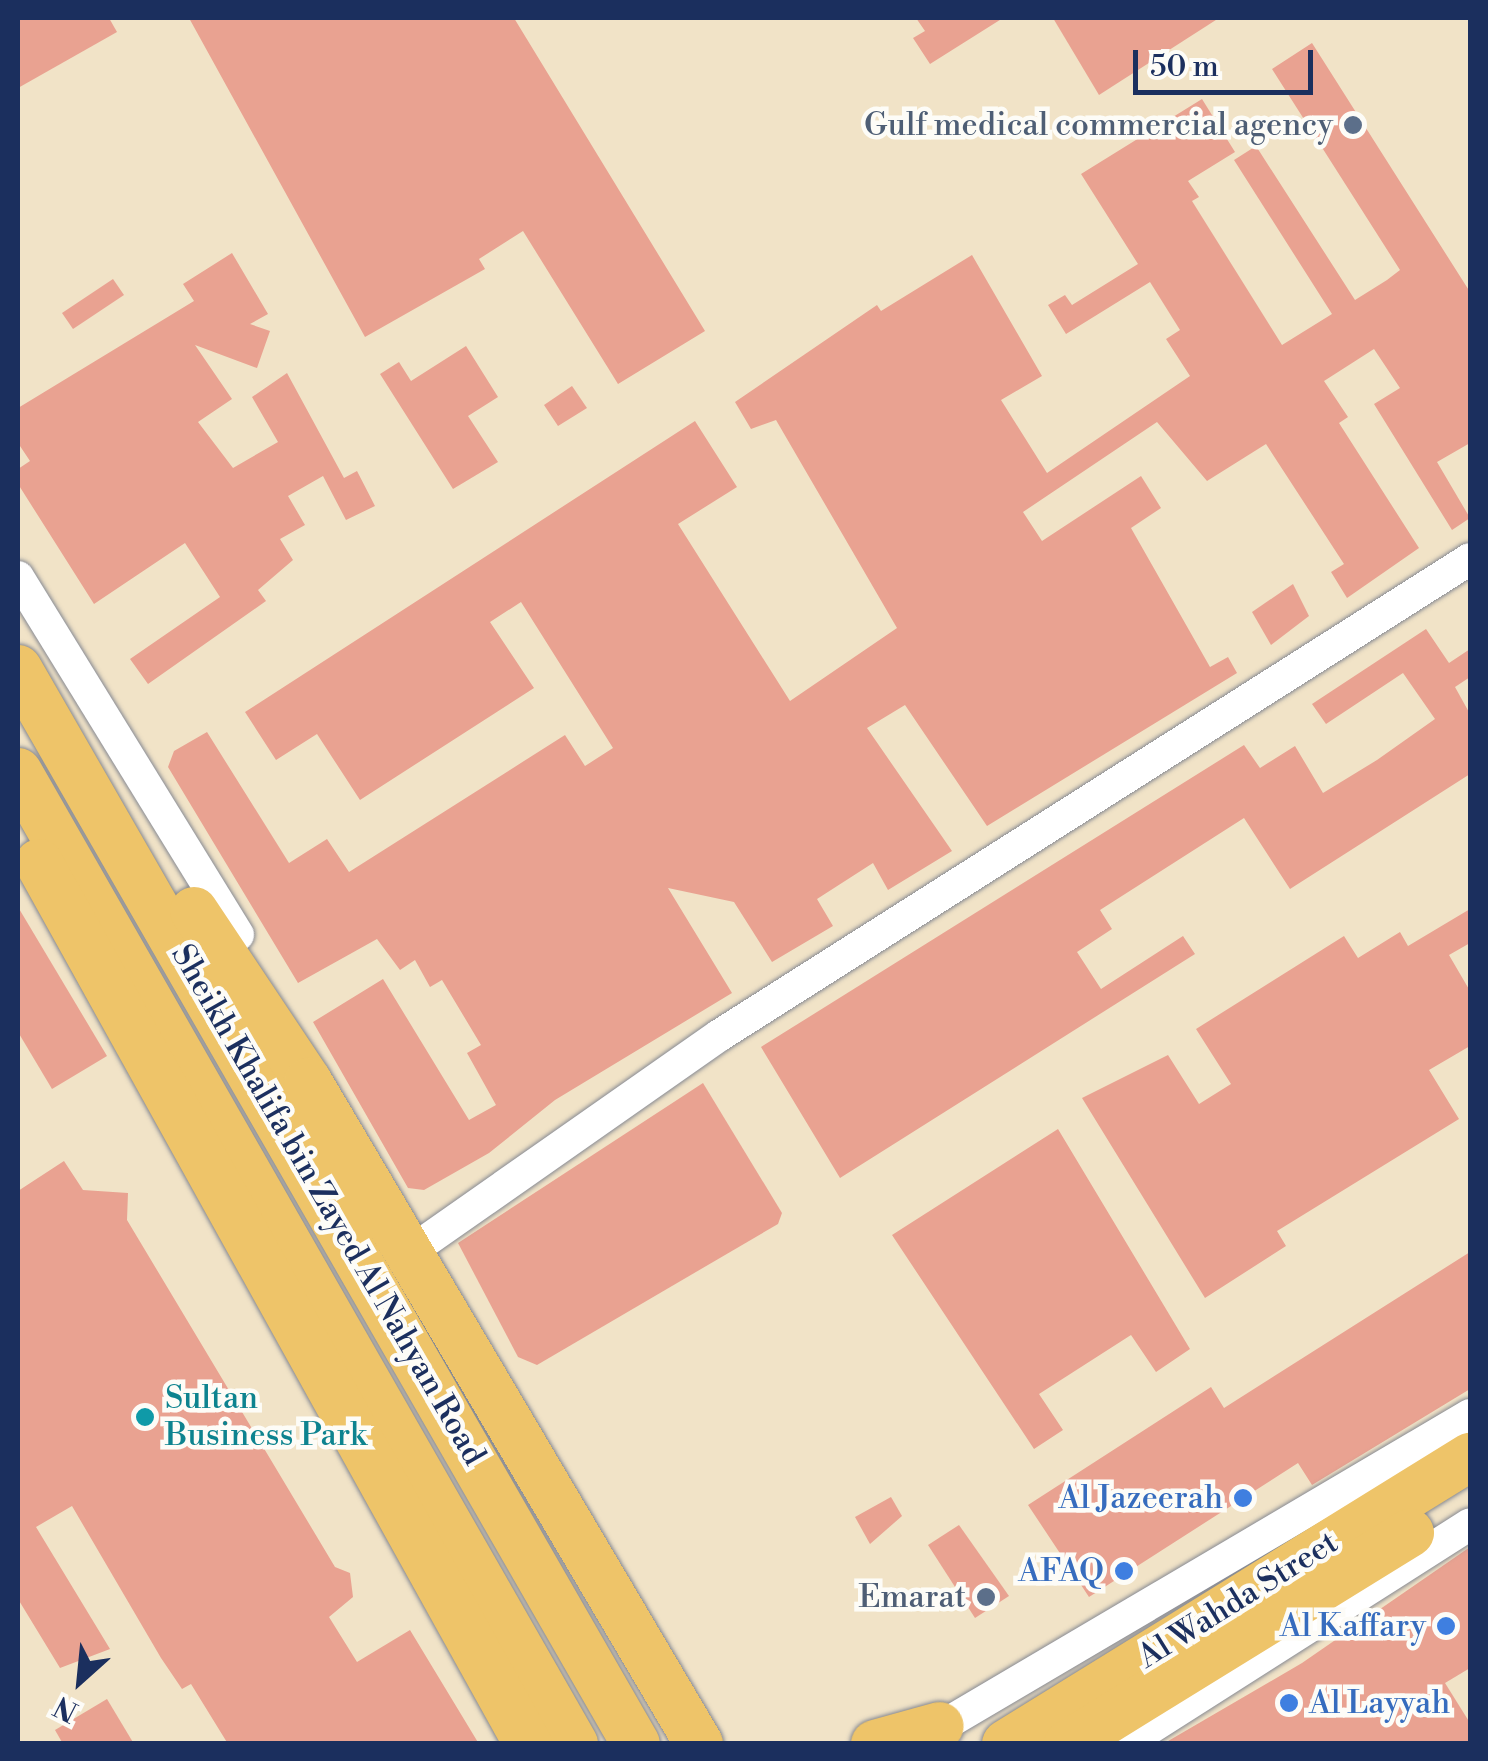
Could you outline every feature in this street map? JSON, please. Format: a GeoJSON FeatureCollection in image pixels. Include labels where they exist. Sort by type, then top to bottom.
{"type":"FeatureCollection","features":[{"type":"Feature","properties":{"kind":"highway","name":"Sheikh Khalifa bin Zayed Al Nahyan Road"},"geometry":{"type":"LineString","coordinates":[[18,669],[636,1744]]}},
{"type":"Feature","properties":{"kind":"highway"},"geometry":{"type":"LineString","coordinates":[[76,767],[138,828],[308,1082],[700,1744]]}},
{"type":"Feature","properties":{"kind":"highway","name":"Sheikh Khalifa bin Zayed Al Nahyan Road"},"geometry":{"type":"LineString","coordinates":[[18,772],[574,1744]]}},
{"type":"Feature","properties":{"kind":"highway"},"geometry":{"type":"LineString","coordinates":[[18,820],[528,1744]]}},
{"type":"Feature","properties":{"kind":"highway","name":"Al Wahda Street"},"geometry":{"type":"LineString","coordinates":[[1068,1744],[1211,1635],[1470,1457]]}},
{"type":"Feature","properties":{"kind":"highway","name":"Al Wahda Street"},"geometry":{"type":"LineString","coordinates":[[1006,1744],[1470,1496]]}},
{"type":"Feature","properties":{"kind":"highway"},"geometry":{"type":"LineString","coordinates":[[668,1686],[730,1744]]}},
{"type":"Feature","properties":{"kind":"highway"},"geometry":{"type":"LineString","coordinates":[[874,1744],[927,1735]]}},
{"type":"Feature","properties":{"kind":"street"},"geometry":{"type":"LineString","coordinates":[[410,1252],[720,1035],[1470,559]]}},
{"type":"Feature","properties":{"kind":"street"},"geometry":{"type":"LineString","coordinates":[[18,577],[281,1002],[308,1082]]}},
{"type":"Feature","properties":{"kind":"street"},"geometry":{"type":"LineString","coordinates":[[18,866],[228,1239],[274,1284]]}},
{"type":"Feature","properties":{"kind":"street"},"geometry":{"type":"LineString","coordinates":[[927,1735],[1470,1415]]}},
{"type":"Feature","properties":{"kind":"street"},"geometry":{"type":"LineString","coordinates":[[1125,1744],[1470,1524]]}},
{"type":"Feature","properties":{"kind":"building"},"geometry":{"type":"Polygon","coordinates":[[[18,18],[109,18],[117,32],[18,88],[18,18]]]}},
{"type":"Feature","properties":{"kind":"building"},"geometry":{"type":"Polygon","coordinates":[[[189,18],[514,18],[705,331],[618,384],[523,231],[479,259],[485,269],[365,337],[189,18]]]}},
{"type":"Feature","properties":{"kind":"building"},"geometry":{"type":"Polygon","coordinates":[[[916,18],[1003,18],[930,64],[913,38],[925,31],[916,18]]]}},
{"type":"Feature","properties":{"kind":"building"},"geometry":{"type":"Polygon","coordinates":[[[1053,18],[1219,18],[1099,95],[1053,18]]]}},
{"type":"Feature","properties":{"kind":"building"},"geometry":{"type":"Polygon","coordinates":[[[1312,43],[1470,292],[1470,443],[1437,462],[1470,518],[1452,530],[1374,404],[1400,388],[1374,349],[1324,381],[1348,417],[1339,423],[1419,548],[1347,598],[1331,572],[1344,564],[1266,444],[1207,481],[1157,422],[1023,512],[1042,541],[1141,476],[1161,508],[1131,528],[1210,667],[1228,657],[1237,673],[987,826],[905,705],[867,728],[952,851],[888,890],[873,863],[817,899],[833,926],[772,962],[734,902],[668,888],[732,993],[555,1100],[489,1153],[424,1190],[408,1188],[313,1022],[383,979],[469,1120],[496,1105],[467,1053],[481,1045],[442,980],[430,987],[415,960],[400,970],[377,939],[298,983],[168,767],[174,751],[207,732],[289,863],[327,839],[349,872],[565,735],[585,766],[613,748],[521,602],[490,622],[534,688],[360,800],[317,734],[276,760],[245,712],[695,421],[737,487],[678,524],[790,701],[897,628],[776,420],[751,429],[735,402],[877,305],[881,311],[972,255],[1042,376],[1001,400],[1047,473],[1190,376],[1166,339],[1180,330],[1150,282],[1066,334],[1048,305],[1065,295],[1072,305],[1138,264],[1081,174],[1202,99],[1235,152],[1188,181],[1199,197],[1192,201],[1282,345],[1332,314],[1234,160],[1256,146],[1355,300],[1400,270],[1272,69],[1312,43]]]}},
{"type":"Feature","properties":{"kind":"building"},"geometry":{"type":"Polygon","coordinates":[[[232,253],[268,314],[250,324],[270,331],[257,368],[195,345],[232,399],[198,422],[233,468],[278,442],[252,397],[287,373],[344,478],[357,471],[375,506],[346,520],[323,476],[288,496],[305,525],[280,539],[293,560],[258,590],[266,601],[148,684],[130,659],[220,597],[185,543],[94,604],[18,484],[18,469],[30,461],[18,443],[18,408],[194,301],[183,284],[232,253]]]}},
{"type":"Feature","properties":{"kind":"building"},"geometry":{"type":"Polygon","coordinates":[[[113,279],[124,295],[73,329],[62,313],[113,279]]]}},
{"type":"Feature","properties":{"kind":"building"},"geometry":{"type":"Polygon","coordinates":[[[466,346],[498,397],[468,416],[498,462],[453,489],[380,374],[399,362],[411,381],[466,346]]]}},
{"type":"Feature","properties":{"kind":"building"},"geometry":{"type":"Polygon","coordinates":[[[572,386],[587,408],[558,426],[544,405],[572,386]]]}},
{"type":"Feature","properties":{"kind":"building"},"geometry":{"type":"Polygon","coordinates":[[[1293,584],[1309,616],[1271,645],[1252,612],[1293,584]]]}},
{"type":"Feature","properties":{"kind":"building"},"geometry":{"type":"Polygon","coordinates":[[[1426,629],[1449,663],[1470,649],[1470,677],[1455,687],[1470,714],[1470,774],[1290,889],[1244,818],[1100,910],[1112,929],[1077,952],[1101,989],[1183,936],[1195,954],[840,1178],[761,1047],[1244,745],[1260,768],[1295,746],[1323,793],[1377,760],[1435,719],[1403,673],[1326,724],[1312,704],[1426,629]]]}},
{"type":"Feature","properties":{"kind":"building"},"geometry":{"type":"Polygon","coordinates":[[[18,907],[107,1056],[52,1089],[18,1032],[18,907]]]}},
{"type":"Feature","properties":{"kind":"building"},"geometry":{"type":"Polygon","coordinates":[[[1470,909],[1470,943],[1449,955],[1470,991],[1470,1046],[1429,1070],[1459,1119],[1277,1231],[1286,1246],[1205,1298],[1082,1098],[1168,1055],[1199,1104],[1231,1084],[1196,1029],[1344,936],[1358,958],[1400,932],[1408,946],[1470,909]]]}},
{"type":"Feature","properties":{"kind":"building"},"geometry":{"type":"Polygon","coordinates":[[[703,1083],[782,1213],[778,1224],[537,1365],[518,1357],[458,1243],[703,1083]]]}},
{"type":"Feature","properties":{"kind":"building"},"geometry":{"type":"Polygon","coordinates":[[[1058,1129],[1190,1349],[1156,1372],[1131,1335],[1039,1394],[1063,1430],[1034,1449],[892,1235],[1058,1129]]]}},
{"type":"Feature","properties":{"kind":"building","name":"Sultan Business Park"},"geometry":{"type":"Polygon","coordinates":[[[64,1161],[83,1190],[128,1193],[127,1220],[335,1567],[350,1573],[353,1597],[329,1617],[357,1662],[410,1630],[479,1744],[228,1744],[191,1684],[182,1689],[161,1658],[72,1506],[36,1527],[110,1649],[60,1668],[18,1599],[18,1191],[64,1161]]]}},
{"type":"Feature","properties":{"kind":"building"},"geometry":{"type":"Polygon","coordinates":[[[1470,1252],[1470,1389],[1312,1485],[1298,1463],[1089,1597],[1028,1505],[1211,1387],[1224,1408],[1470,1252]]]}},
{"type":"Feature","properties":{"kind":"building"},"geometry":{"type":"Polygon","coordinates":[[[891,1497],[902,1516],[870,1544],[855,1517],[891,1497]]]}},
{"type":"Feature","properties":{"kind":"building"},"geometry":{"type":"Polygon","coordinates":[[[959,1525],[1009,1596],[975,1618],[928,1545],[959,1525]]]}},
{"type":"Feature","properties":{"kind":"building"},"geometry":{"type":"Polygon","coordinates":[[[1470,1547],[1470,1668],[1445,1683],[1470,1723],[1470,1744],[1163,1744],[1302,1663],[1470,1547]]]}},
{"type":"Feature","properties":{"kind":"building"},"geometry":{"type":"Polygon","coordinates":[[[107,1699],[134,1744],[63,1744],[55,1730],[107,1699]]]}},
{"type":"Feature","properties":{"kind":"place","name":"Gulf medical commercial agency"},"geometry":{"type":"Point","coordinates":[1353,125]}},
{"type":"Feature","properties":{"kind":"place","name":"Sultan Business Park"},"geometry":{"type":"Point","coordinates":[145,1417]}},
{"type":"Feature","properties":{"kind":"place","name":"Al Jazeerah"},"geometry":{"type":"Point","coordinates":[1243,1498]}},
{"type":"Feature","properties":{"kind":"place","name":"AFAQ"},"geometry":{"type":"Point","coordinates":[1124,1571]}},
{"type":"Feature","properties":{"kind":"place","name":"Emarat"},"geometry":{"type":"Point","coordinates":[986,1597]}},
{"type":"Feature","properties":{"kind":"place","name":"Al Kaffary"},"geometry":{"type":"Point","coordinates":[1446,1626]}},
{"type":"Feature","properties":{"kind":"place","name":"Al Layyah"},"geometry":{"type":"Point","coordinates":[1289,1703]}}]}
